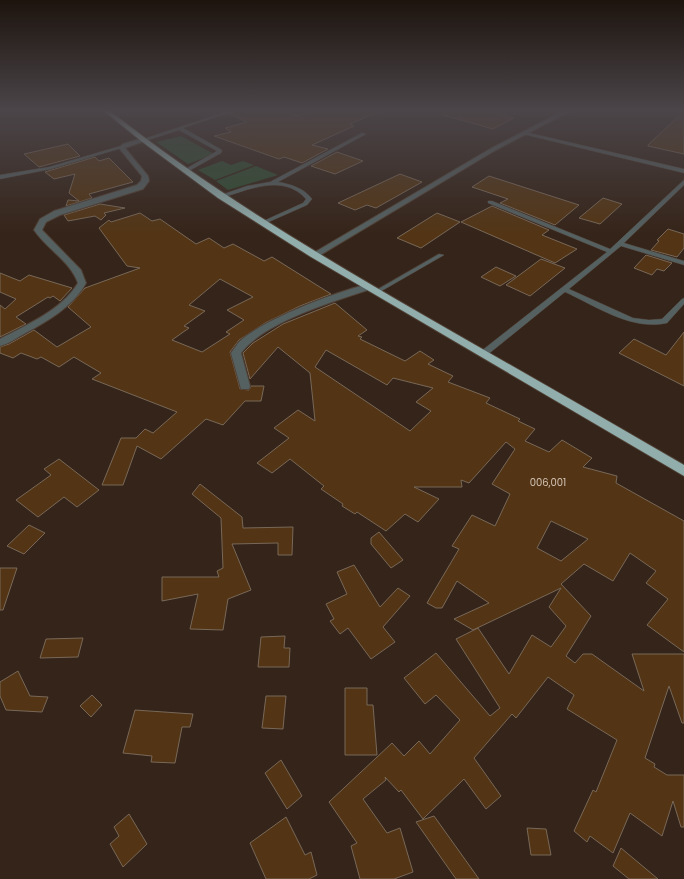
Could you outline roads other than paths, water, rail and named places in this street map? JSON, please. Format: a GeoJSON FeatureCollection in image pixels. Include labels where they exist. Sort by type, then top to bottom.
{"type":"FeatureCollection","features":[{"type":"Feature","properties":{"kind":"highway"},"geometry":{"type":"LineString","coordinates":[[159,152],[221,196],[314,255],[684,472]]}},
{"type":"Feature","properties":{"kind":"street"},"geometry":{"type":"LineString","coordinates":[[0,342],[26,328],[65,303],[80,289],[82,283],[78,272],[42,236],[38,230],[42,221],[57,213],[140,187],[145,180],[145,176],[124,152]]}},
{"type":"Feature","properties":{"kind":"street"},"geometry":{"type":"LineString","coordinates":[[314,255],[489,152]]}},
{"type":"Feature","properties":{"kind":"street"},"geometry":{"type":"LineString","coordinates":[[245,386],[236,353],[238,349],[252,337],[299,312],[372,289]]}},
{"type":"Feature","properties":{"kind":"lane"},"geometry":{"type":"LineString","coordinates":[[0,177],[25,171],[49,168],[105,152]]}},
{"type":"Feature","properties":{"kind":"lane"},"geometry":{"type":"LineString","coordinates":[[185,171],[219,152]]}},
{"type":"Feature","properties":{"kind":"lane"},"geometry":{"type":"LineString","coordinates":[[272,183],[330,152]]}},
{"type":"Feature","properties":{"kind":"lane"},"geometry":{"type":"LineString","coordinates":[[606,152],[684,170]]}},
{"type":"Feature","properties":{"kind":"lane"},"geometry":{"type":"LineString","coordinates":[[483,354],[621,244],[684,182]]}},
{"type":"Feature","properties":{"kind":"lane"},"geometry":{"type":"LineString","coordinates":[[221,196],[260,184],[272,183],[291,186],[306,195],[309,199],[305,204],[262,223]]}},
{"type":"Feature","properties":{"kind":"lane"},"geometry":{"type":"LineString","coordinates":[[490,202],[611,252]]}},
{"type":"Feature","properties":{"kind":"lane"},"geometry":{"type":"LineString","coordinates":[[621,244],[684,264]]}},
{"type":"Feature","properties":{"kind":"lane"},"geometry":{"type":"LineString","coordinates":[[372,289],[441,255]]}},
{"type":"Feature","properties":{"kind":"lane"},"geometry":{"type":"LineString","coordinates":[[565,289],[631,320],[649,322],[664,321],[684,300]]}}]}
